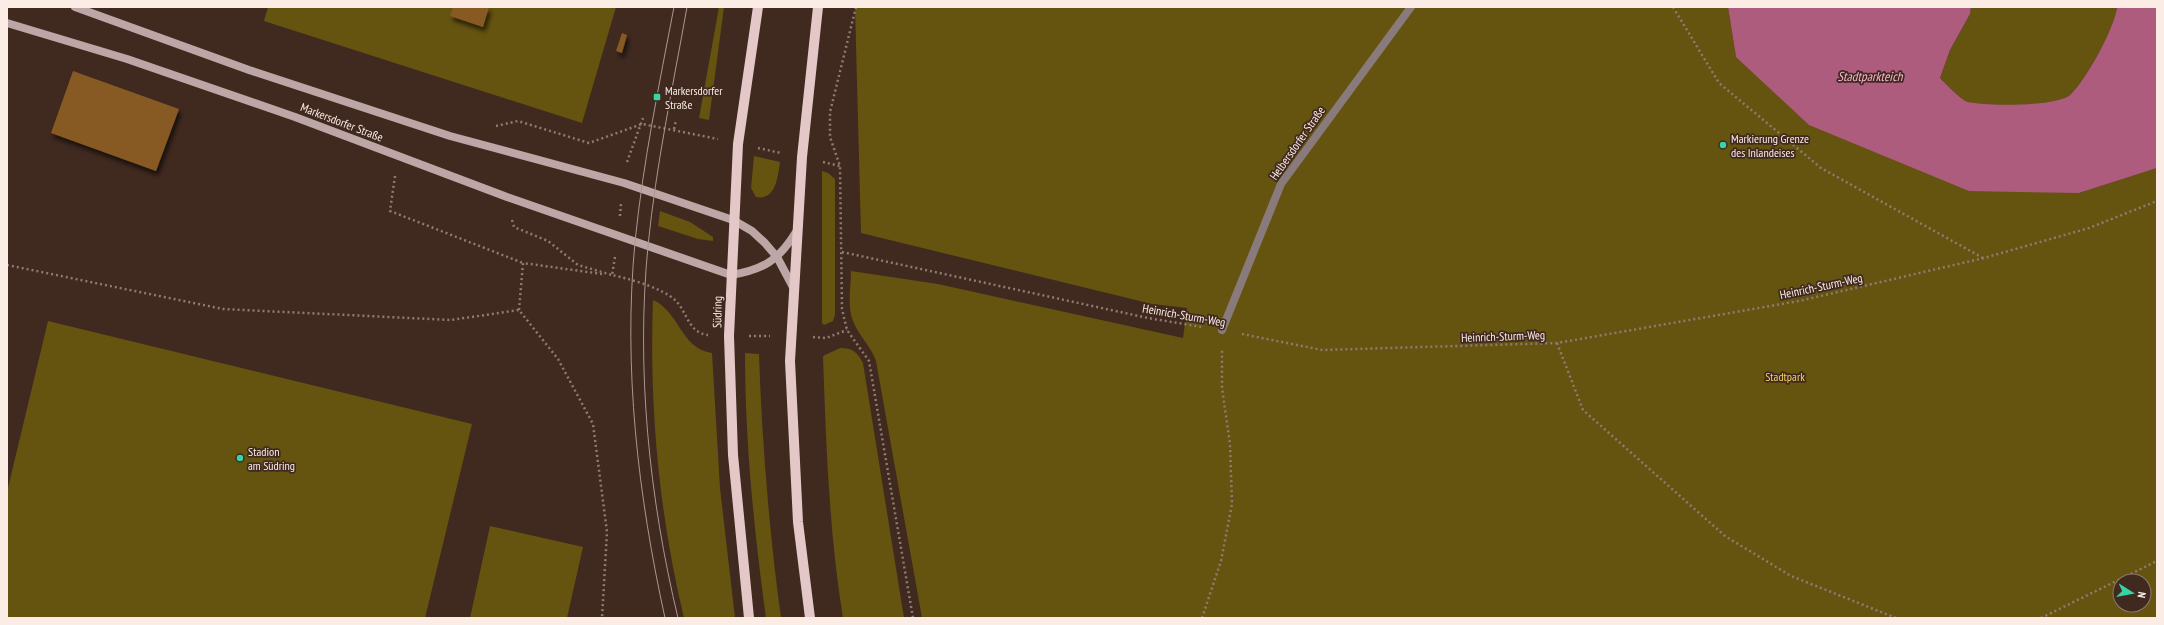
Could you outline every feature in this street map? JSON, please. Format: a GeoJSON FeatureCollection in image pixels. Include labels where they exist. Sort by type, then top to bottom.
{"type":"FeatureCollection","features":[{"type":"Feature","properties":{"kind":"main road","name":"Markersdorfer Straße"},"geometry":{"type":"LineString","coordinates":[[74,7],[249,70],[450,136],[624,183],[733,220],[752,231],[777,257],[793,287]]}},
{"type":"Feature","properties":{"kind":"main road","name":"Südring"},"geometry":{"type":"LineString","coordinates":[[749,618],[733,455],[730,375],[731,275],[738,144],[758,7]]}},
{"type":"Feature","properties":{"kind":"main road"},"geometry":{"type":"LineString","coordinates":[[810,618],[798,522],[793,454],[790,361],[796,232],[802,157],[818,7]]}},
{"type":"Feature","properties":{"kind":"main road","name":"Markersdorfer Straße"},"geometry":{"type":"LineString","coordinates":[[7,23],[127,59],[295,117],[507,197],[731,275]]}},
{"type":"Feature","properties":{"kind":"main road"},"geometry":{"type":"LineString","coordinates":[[731,275],[762,267],[777,257],[787,246],[796,232]]}},
{"type":"Feature","properties":{"kind":"lane","name":"Helbersdorfer Straße"},"geometry":{"type":"LineString","coordinates":[[1222,330],[1281,184],[1411,7]]}},
{"type":"Feature","properties":{"kind":"path"},"geometry":{"type":"LineString","coordinates":[[856,7],[830,112],[830,136],[840,166],[842,309],[847,330],[869,361],[913,618]]}},
{"type":"Feature","properties":{"kind":"path"},"geometry":{"type":"LineString","coordinates":[[1673,7],[1719,83],[1821,168],[1984,258]]}},
{"type":"Feature","properties":{"kind":"path"},"geometry":{"type":"LineString","coordinates":[[642,124],[643,118]]}},
{"type":"Feature","properties":{"kind":"path"},"geometry":{"type":"LineString","coordinates":[[674,130],[676,120]]}},
{"type":"Feature","properties":{"kind":"path"},"geometry":{"type":"LineString","coordinates":[[488,128],[518,121],[589,143],[642,124],[840,166]]}},
{"type":"Feature","properties":{"kind":"path"},"geometry":{"type":"LineString","coordinates":[[397,155],[390,211],[523,263],[612,275],[578,265],[548,241],[514,226],[507,197]]}},
{"type":"Feature","properties":{"kind":"path","name":"Heinrich-Sturm-Weg"},"geometry":{"type":"LineString","coordinates":[[842,252],[1148,318],[1222,330],[1322,350],[1557,343],[1799,301],[1984,258],[2089,228],[2157,201]]}},
{"type":"Feature","properties":{"kind":"path"},"geometry":{"type":"LineString","coordinates":[[523,263],[519,310],[558,359],[593,424],[607,532],[602,618]]}},
{"type":"Feature","properties":{"kind":"path"},"geometry":{"type":"LineString","coordinates":[[7,265],[222,309],[451,320],[519,310]]}},
{"type":"Feature","properties":{"kind":"path"},"geometry":{"type":"LineString","coordinates":[[1202,618],[1221,561],[1232,504],[1230,444],[1222,388],[1222,330]]}},
{"type":"Feature","properties":{"kind":"path"},"geometry":{"type":"LineString","coordinates":[[1557,343],[1583,410],[1725,536],[1791,576],[1896,618]]}},
{"type":"Feature","properties":{"kind":"path"},"geometry":{"type":"LineString","coordinates":[[2041,618],[2157,561]]}},
{"type":"Feature","properties":{"kind":"green space"},"geometry":{"type":"Polygon","coordinates":[[[268,7],[616,7],[582,123],[264,21],[268,7]]]}},
{"type":"Feature","properties":{"kind":"green space"},"geometry":{"type":"Polygon","coordinates":[[[719,7],[724,7],[709,120],[699,118],[719,7]]]}},
{"type":"Feature","properties":{"kind":"green space","name":"Stadtpark"},"geometry":{"type":"Polygon","coordinates":[[[855,7],[1728,7],[1736,57],[2079,193],[2157,168],[2157,618],[922,618],[876,361],[871,350],[855,326],[851,315],[851,271],[938,284],[1183,338],[1187,308],[1152,304],[861,233],[855,7]]]}},
{"type":"Feature","properties":{"kind":"green space"},"geometry":{"type":"Polygon","coordinates":[[[1971,7],[2117,7],[2111,27],[2098,54],[2083,79],[2070,95],[2051,102],[2036,104],[1989,105],[1965,101],[1940,78],[1950,50],[1970,14],[1971,7]]]}},
{"type":"Feature","properties":{"kind":"green space"},"geometry":{"type":"Polygon","coordinates":[[[754,156],[780,162],[775,186],[768,195],[763,197],[756,197],[751,188],[754,156]]]}},
{"type":"Feature","properties":{"kind":"green space"},"geometry":{"type":"Polygon","coordinates":[[[822,171],[828,173],[835,179],[835,315],[833,321],[824,325],[822,323],[822,171]]]}},
{"type":"Feature","properties":{"kind":"green space"},"geometry":{"type":"Polygon","coordinates":[[[660,211],[690,222],[713,237],[713,241],[698,239],[658,226],[660,211]]]}},
{"type":"Feature","properties":{"kind":"green space"},"geometry":{"type":"Polygon","coordinates":[[[653,300],[662,305],[669,312],[693,345],[712,353],[720,488],[735,618],[684,618],[675,579],[662,500],[654,420],[652,340],[653,300]]]}},
{"type":"Feature","properties":{"kind":"green space","name":"Stadion am Südring"},"geometry":{"type":"Polygon","coordinates":[[[48,321],[472,424],[425,618],[7,618],[7,492],[48,321]]]}},
{"type":"Feature","properties":{"kind":"green space"},"geometry":{"type":"Polygon","coordinates":[[[840,348],[854,351],[863,363],[904,618],[843,618],[831,521],[823,356],[840,348]]]}},
{"type":"Feature","properties":{"kind":"green space"},"geometry":{"type":"Polygon","coordinates":[[[745,353],[759,354],[767,486],[781,618],[766,618],[748,453],[745,353]]]}},
{"type":"Feature","properties":{"kind":"green space"},"geometry":{"type":"Polygon","coordinates":[[[490,526],[583,547],[567,618],[470,618],[490,526]]]}},
{"type":"Feature","properties":{"kind":"water","name":"Stadtparkteich"},"geometry":{"type":"Polygon","coordinates":[[[1728,7],[1971,7],[1970,14],[1950,50],[1940,78],[1965,101],[2004,105],[2051,102],[2070,95],[2083,79],[2098,54],[2111,27],[2117,7],[2157,7],[2157,168],[2079,193],[1969,191],[1809,125],[1736,57],[1728,7]]]}},
{"type":"Feature","properties":{"kind":"building"},"geometry":{"type":"Polygon","coordinates":[[[453,7],[489,7],[483,27],[450,16],[453,7]]]}},
{"type":"Feature","properties":{"kind":"building"},"geometry":{"type":"Polygon","coordinates":[[[622,33],[627,35],[622,53],[616,51],[622,33]]]}},
{"type":"Feature","properties":{"kind":"building"},"geometry":{"type":"Polygon","coordinates":[[[73,71],[179,109],[156,171],[51,133],[73,71]]]}},
{"type":"Feature","properties":{"kind":"tram line"},"geometry":{"type":"LineString","coordinates":[[665,618],[655,572],[640,478],[635,431],[631,337],[632,289],[638,212],[652,124],[674,7]]}},
{"type":"Feature","properties":{"kind":"tram line"},"geometry":{"type":"LineString","coordinates":[[678,618],[659,526],[653,480],[648,433],[644,339],[645,292],[651,216],[665,126],[687,7]]}},
{"type":"Feature","properties":{"kind":"place","name":"Markersdorfer Straße"},"geometry":{"type":"Point","coordinates":[657,97]}},
{"type":"Feature","properties":{"kind":"place","name":"Markierung Grenze des Inlandeises"},"geometry":{"type":"Point","coordinates":[1723,145]}},
{"type":"Feature","properties":{"kind":"place","name":"Stadion am Südring"},"geometry":{"type":"Point","coordinates":[240,458]}}]}
